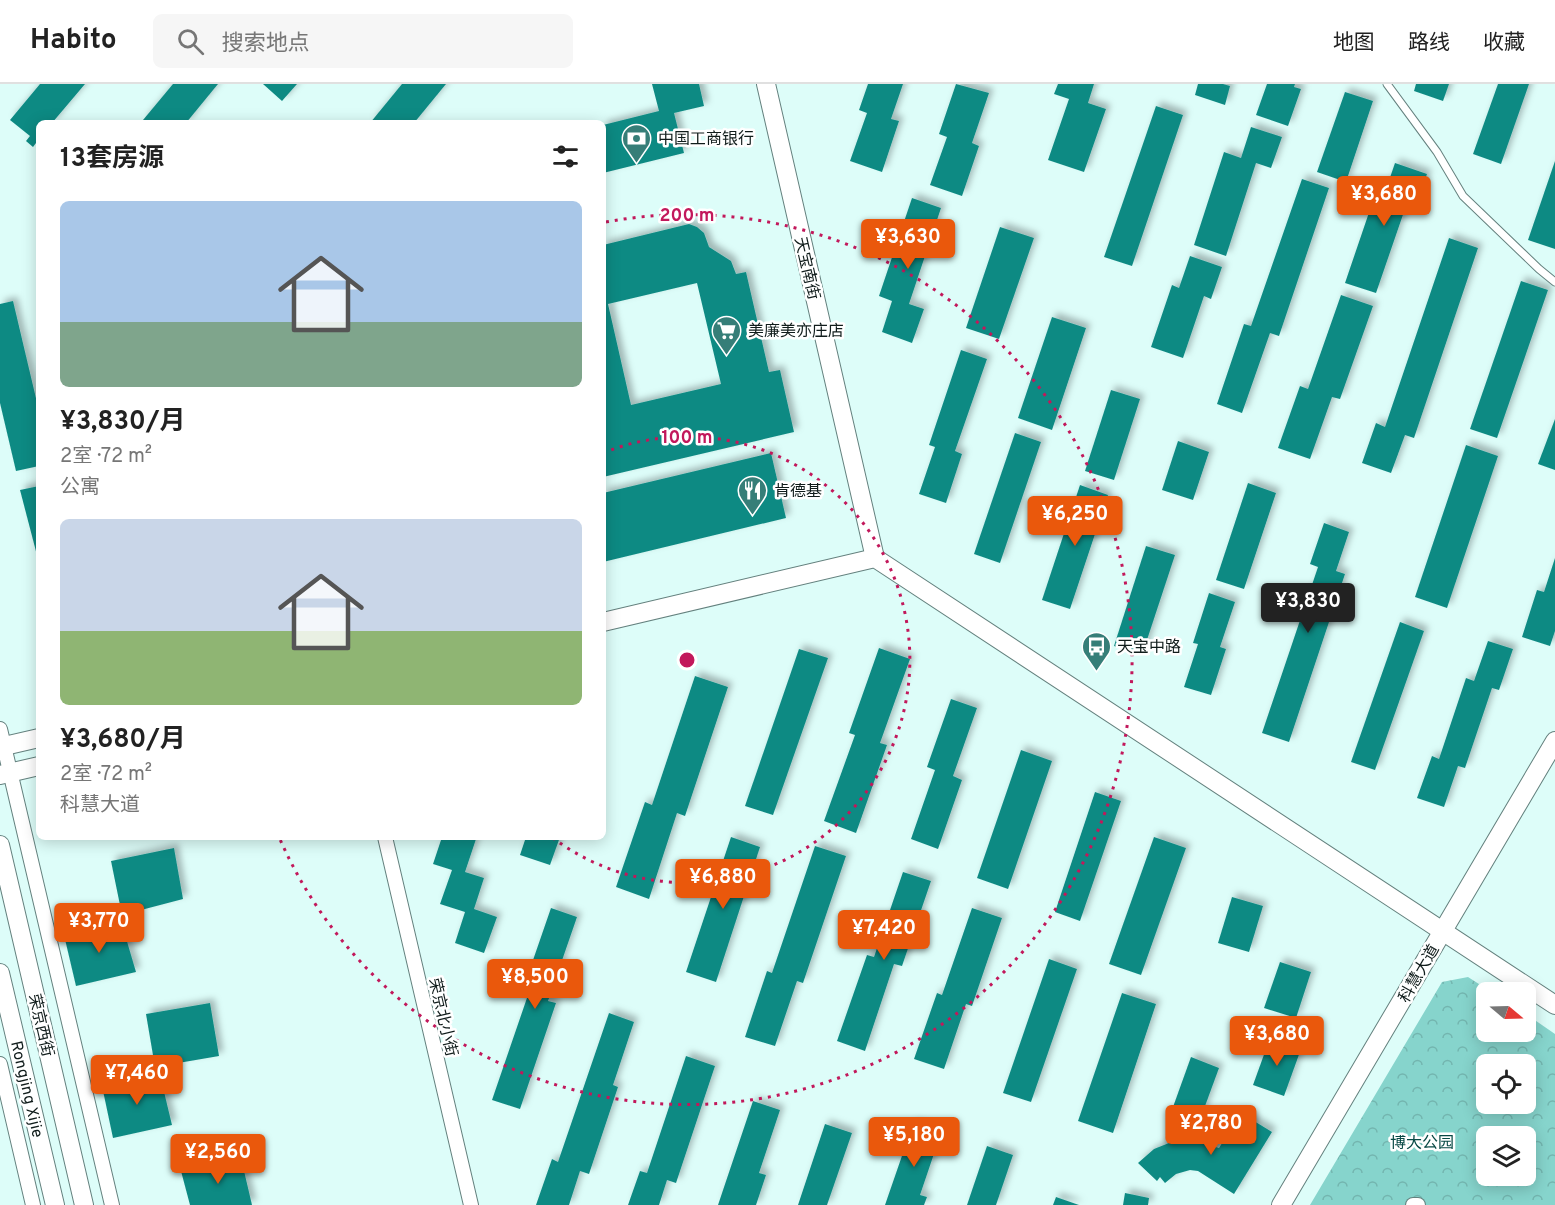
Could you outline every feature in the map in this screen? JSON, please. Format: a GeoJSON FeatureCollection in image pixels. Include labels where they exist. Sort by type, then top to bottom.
{"type":"FeatureCollection","features":[{"type":"Feature","properties":{"kind":"street","name":"天宝南街"},"geometry":{"type":"LineString","coordinates":[[766,84],[875,558]]}},
{"type":"Feature","properties":{"kind":"street"},"geometry":{"type":"LineString","coordinates":[[606,621],[875,558],[1555,1005]]}},
{"type":"Feature","properties":{"kind":"street"},"geometry":{"type":"LineString","coordinates":[[36,738],[1,741],[5,774],[112,1205]]}},
{"type":"Feature","properties":{"kind":"street","name":"科慧大道"},"geometry":{"type":"LineString","coordinates":[[1281,1205],[1555,741]]}},
{"type":"Feature","properties":{"kind":"street"},"geometry":{"type":"LineString","coordinates":[[5,774],[36,767]]}},
{"type":"Feature","properties":{"kind":"street","name":"荣京北小街"},"geometry":{"type":"LineString","coordinates":[[386,840],[471,1205]]}},
{"type":"Feature","properties":{"kind":"street","name":"荣京西街"},"geometry":{"type":"LineString","coordinates":[[0,845],[84,1205]]}},
{"type":"Feature","properties":{"kind":"street","name":"Rongjing Xijie"},"geometry":{"type":"LineString","coordinates":[[0,973],[55,1205]]}},
{"type":"Feature","properties":{"kind":"street"},"geometry":{"type":"LineString","coordinates":[[0,1064],[33,1205]]}},
{"type":"Feature","properties":{"kind":"street"},"geometry":{"type":"LineString","coordinates":[[1413,1205],[1418,1205]]}},
{"type":"Feature","properties":{"kind":"lane"},"geometry":{"type":"LineString","coordinates":[[1387,84],[1437,152],[1462,196],[1555,282]]}},
{"type":"Feature","properties":{"kind":"green space","name":"博大公园"},"geometry":{"type":"Polygon","coordinates":[[[1468,977],[1476,982],[1476,1042],[1536,1042],[1536,1021],[1555,1034],[1555,1205],[1310,1205],[1442,982],[1468,977]]]}},
{"type":"Feature","properties":{"kind":"building"},"geometry":{"type":"Polygon","coordinates":[[[40,84],[85,84],[55,120],[36,120],[36,143],[33,147],[26,141],[30,136],[10,120],[40,84]]]}},
{"type":"Feature","properties":{"kind":"building"},"geometry":{"type":"Polygon","coordinates":[[[173,84],[218,84],[188,120],[143,120],[173,84]]]}},
{"type":"Feature","properties":{"kind":"building"},"geometry":{"type":"Polygon","coordinates":[[[263,84],[297,84],[282,101],[263,84]]]}},
{"type":"Feature","properties":{"kind":"building"},"geometry":{"type":"Polygon","coordinates":[[[402,84],[446,84],[416,120],[372,120],[402,84]]]}},
{"type":"Feature","properties":{"kind":"building"},"geometry":{"type":"Polygon","coordinates":[[[652,84],[699,84],[704,106],[674,113],[684,153],[606,172],[606,124],[659,111],[652,84]]]}},
{"type":"Feature","properties":{"kind":"building"},"geometry":{"type":"Polygon","coordinates":[[[868,84],[903,84],[891,119],[899,121],[882,172],[850,161],[867,113],[859,110],[868,84]]]}},
{"type":"Feature","properties":{"kind":"building"},"geometry":{"type":"Polygon","coordinates":[[[956,84],[989,93],[972,143],[979,146],[962,196],[930,185],[947,137],[939,134],[956,84]]]}},
{"type":"Feature","properties":{"kind":"building"},"geometry":{"type":"Polygon","coordinates":[[[1058,84],[1094,84],[1088,103],[1106,109],[1084,172],[1048,160],[1069,99],[1054,94],[1058,84]]]}},
{"type":"Feature","properties":{"kind":"building"},"geometry":{"type":"Polygon","coordinates":[[[1198,84],[1230,86],[1225,105],[1195,95],[1198,84]]]}},
{"type":"Feature","properties":{"kind":"building"},"geometry":{"type":"Polygon","coordinates":[[[1267,84],[1295,84],[1294,87],[1301,89],[1288,126],[1256,115],[1267,84]]]}},
{"type":"Feature","properties":{"kind":"building"},"geometry":{"type":"Polygon","coordinates":[[[1416,84],[1449,84],[1443,101],[1414,91],[1416,84]]]}},
{"type":"Feature","properties":{"kind":"building"},"geometry":{"type":"Polygon","coordinates":[[[1498,84],[1529,84],[1501,164],[1473,154],[1498,84]]]}},
{"type":"Feature","properties":{"kind":"building"},"geometry":{"type":"Polygon","coordinates":[[[1345,92],[1373,101],[1346,182],[1317,172],[1345,92]]]}},
{"type":"Feature","properties":{"kind":"building"},"geometry":{"type":"Polygon","coordinates":[[[1156,106],[1183,115],[1132,266],[1104,257],[1156,106]]]}},
{"type":"Feature","properties":{"kind":"building"},"geometry":{"type":"Polygon","coordinates":[[[1251,127],[1282,137],[1271,168],[1256,163],[1226,256],[1194,245],[1224,152],[1241,158],[1251,127]]]}},
{"type":"Feature","properties":{"kind":"building"},"geometry":{"type":"Polygon","coordinates":[[[1555,161],[1555,249],[1528,240],[1555,161]]]}},
{"type":"Feature","properties":{"kind":"building"},"geometry":{"type":"Polygon","coordinates":[[[1395,163],[1427,174],[1416,206],[1407,203],[1376,293],[1345,283],[1376,192],[1384,195],[1395,163]]]}},
{"type":"Feature","properties":{"kind":"building"},"geometry":{"type":"Polygon","coordinates":[[[1302,179],[1329,188],[1279,336],[1270,333],[1242,413],[1217,404],[1244,324],[1251,326],[1302,179]]]}},
{"type":"Feature","properties":{"kind":"building"},"geometry":{"type":"Polygon","coordinates":[[[912,198],[941,208],[909,304],[924,309],[912,343],[882,332],[892,301],[879,296],[912,198]]]}},
{"type":"Feature","properties":{"kind":"building"},"geometry":{"type":"Polygon","coordinates":[[[689,224],[704,233],[709,247],[731,261],[736,274],[746,272],[769,372],[780,370],[794,432],[606,476],[606,244],[689,224]],[[697,283],[608,304],[631,405],[721,384],[697,283]]]}},
{"type":"Feature","properties":{"kind":"building"},"geometry":{"type":"Polygon","coordinates":[[[1000,227],[1034,238],[999,339],[966,328],[1000,227]]]}},
{"type":"Feature","properties":{"kind":"building"},"geometry":{"type":"Polygon","coordinates":[[[1449,238],[1478,248],[1414,438],[1405,435],[1391,473],[1362,463],[1376,423],[1385,427],[1449,238]]]}},
{"type":"Feature","properties":{"kind":"building"},"geometry":{"type":"Polygon","coordinates":[[[1190,256],[1222,267],[1211,299],[1204,296],[1183,358],[1151,347],[1172,285],[1179,288],[1190,256]]]}},
{"type":"Feature","properties":{"kind":"building"},"geometry":{"type":"Polygon","coordinates":[[[1521,281],[1548,290],[1497,438],[1470,429],[1521,281]]]}},
{"type":"Feature","properties":{"kind":"building"},"geometry":{"type":"Polygon","coordinates":[[[1341,295],[1373,306],[1340,399],[1332,397],[1310,459],[1278,448],[1300,386],[1308,389],[1341,295]]]}},
{"type":"Feature","properties":{"kind":"building"},"geometry":{"type":"Polygon","coordinates":[[[13,301],[36,398],[36,467],[16,471],[0,403],[0,304],[13,301]]]}},
{"type":"Feature","properties":{"kind":"building"},"geometry":{"type":"Polygon","coordinates":[[[1052,317],[1086,328],[1052,430],[1018,418],[1052,317]]]}},
{"type":"Feature","properties":{"kind":"building"},"geometry":{"type":"Polygon","coordinates":[[[961,350],[987,359],[955,451],[962,454],[946,503],[919,494],[935,447],[929,445],[961,350]]]}},
{"type":"Feature","properties":{"kind":"building"},"geometry":{"type":"Polygon","coordinates":[[[1111,390],[1140,399],[1114,480],[1085,471],[1111,390]]]}},
{"type":"Feature","properties":{"kind":"building"},"geometry":{"type":"Polygon","coordinates":[[[1555,419],[1555,470],[1538,464],[1555,419]]]}},
{"type":"Feature","properties":{"kind":"building"},"geometry":{"type":"Polygon","coordinates":[[[1015,433],[1041,442],[1000,563],[974,554],[1015,433]]]}},
{"type":"Feature","properties":{"kind":"building"},"geometry":{"type":"Polygon","coordinates":[[[1178,441],[1209,452],[1193,500],[1162,490],[1178,441]]]}},
{"type":"Feature","properties":{"kind":"building"},"geometry":{"type":"Polygon","coordinates":[[[1466,445],[1498,456],[1447,608],[1415,597],[1466,445]]]}},
{"type":"Feature","properties":{"kind":"building"},"geometry":{"type":"Polygon","coordinates":[[[771,453],[786,518],[606,561],[606,492],[771,453]]]}},
{"type":"Feature","properties":{"kind":"building"},"geometry":{"type":"Polygon","coordinates":[[[1248,483],[1276,493],[1244,589],[1216,580],[1248,483]]]}},
{"type":"Feature","properties":{"kind":"building"},"geometry":{"type":"Polygon","coordinates":[[[1080,485],[1108,495],[1070,609],[1042,600],[1080,485]]]}},
{"type":"Feature","properties":{"kind":"building"},"geometry":{"type":"Polygon","coordinates":[[[36,487],[36,551],[20,490],[36,487]]]}},
{"type":"Feature","properties":{"kind":"building"},"geometry":{"type":"Polygon","coordinates":[[[1324,523],[1349,532],[1336,571],[1345,574],[1289,742],[1262,733],[1318,567],[1310,564],[1324,523]]]}},
{"type":"Feature","properties":{"kind":"building"},"geometry":{"type":"Polygon","coordinates":[[[1146,546],[1175,555],[1142,655],[1114,646],[1146,546]]]}},
{"type":"Feature","properties":{"kind":"building"},"geometry":{"type":"Polygon","coordinates":[[[1555,558],[1555,631],[1550,646],[1522,637],[1537,590],[1544,592],[1555,558]]]}},
{"type":"Feature","properties":{"kind":"building"},"geometry":{"type":"Polygon","coordinates":[[[1209,593],[1235,602],[1220,647],[1226,649],[1211,695],[1184,687],[1198,644],[1193,643],[1209,593]]]}},
{"type":"Feature","properties":{"kind":"building"},"geometry":{"type":"Polygon","coordinates":[[[1400,622],[1424,631],[1375,770],[1351,762],[1400,622]]]}},
{"type":"Feature","properties":{"kind":"building"},"geometry":{"type":"Polygon","coordinates":[[[1488,641],[1513,649],[1499,690],[1492,688],[1465,768],[1458,766],[1444,807],[1417,798],[1432,756],[1439,759],[1466,678],[1474,681],[1488,641]]]}},
{"type":"Feature","properties":{"kind":"building"},"geometry":{"type":"Polygon","coordinates":[[[879,648],[910,659],[880,743],[887,745],[856,833],[824,821],[855,735],[849,733],[879,648]]]}},
{"type":"Feature","properties":{"kind":"building"},"geometry":{"type":"Polygon","coordinates":[[[799,649],[828,658],[773,815],[745,806],[799,649]]]}},
{"type":"Feature","properties":{"kind":"building"},"geometry":{"type":"Polygon","coordinates":[[[695,676],[728,687],[685,816],[677,813],[649,899],[616,887],[645,802],[652,805],[695,676]]]}},
{"type":"Feature","properties":{"kind":"building"},"geometry":{"type":"Polygon","coordinates":[[[951,699],[977,708],[953,776],[962,780],[938,849],[911,839],[935,770],[927,767],[951,699]]]}},
{"type":"Feature","properties":{"kind":"building"},"geometry":{"type":"Polygon","coordinates":[[[1021,750],[1052,761],[1008,889],[977,878],[1021,750]]]}},
{"type":"Feature","properties":{"kind":"building"},"geometry":{"type":"Polygon","coordinates":[[[1095,792],[1121,801],[1080,921],[1055,912],[1095,792]]]}},
{"type":"Feature","properties":{"kind":"building"},"geometry":{"type":"Polygon","coordinates":[[[731,837],[760,847],[716,982],[686,972],[731,837]]]}},
{"type":"Feature","properties":{"kind":"building"},"geometry":{"type":"Polygon","coordinates":[[[1154,837],[1186,848],[1141,975],[1109,964],[1154,837]]]}},
{"type":"Feature","properties":{"kind":"building"},"geometry":{"type":"Polygon","coordinates":[[[441,840],[476,840],[465,872],[484,878],[474,909],[497,917],[484,953],[455,943],[465,912],[440,904],[452,870],[433,864],[441,840]]]}},
{"type":"Feature","properties":{"kind":"building"},"geometry":{"type":"Polygon","coordinates":[[[525,840],[559,840],[550,865],[520,855],[525,840]]]}},
{"type":"Feature","properties":{"kind":"building"},"geometry":{"type":"Polygon","coordinates":[[[815,846],[846,856],[803,983],[797,981],[775,1046],[745,1037],[767,971],[772,973],[815,846]]]}},
{"type":"Feature","properties":{"kind":"building"},"geometry":{"type":"Polygon","coordinates":[[[174,848],[183,899],[122,915],[111,861],[174,848]]]}},
{"type":"Feature","properties":{"kind":"building"},"geometry":{"type":"Polygon","coordinates":[[[903,872],[931,881],[902,966],[894,964],[865,1051],[837,1041],[867,955],[874,957],[903,872]]]}},
{"type":"Feature","properties":{"kind":"building"},"geometry":{"type":"Polygon","coordinates":[[[1232,897],[1263,906],[1249,952],[1218,943],[1232,897]]]}},
{"type":"Feature","properties":{"kind":"building"},"geometry":{"type":"Polygon","coordinates":[[[551,908],[577,917],[548,1001],[556,1003],[520,1109],[492,1100],[528,995],[522,992],[551,908]]]}},
{"type":"Feature","properties":{"kind":"building"},"geometry":{"type":"Polygon","coordinates":[[[972,908],[1002,918],[972,1006],[966,1004],[944,1069],[914,1059],[937,993],[942,995],[972,908]]]}},
{"type":"Feature","properties":{"kind":"building"},"geometry":{"type":"Polygon","coordinates":[[[121,921],[136,972],[76,986],[64,935],[121,921]]]}},
{"type":"Feature","properties":{"kind":"building"},"geometry":{"type":"Polygon","coordinates":[[[1049,959],[1077,969],[1031,1102],[1003,1093],[1049,959]]]}},
{"type":"Feature","properties":{"kind":"building"},"geometry":{"type":"Polygon","coordinates":[[[1280,962],[1311,972],[1296,1018],[1264,1008],[1280,962]]]}},
{"type":"Feature","properties":{"kind":"building"},"geometry":{"type":"Polygon","coordinates":[[[1122,993],[1156,1004],[1113,1133],[1078,1121],[1122,993]]]}},
{"type":"Feature","properties":{"kind":"building"},"geometry":{"type":"Polygon","coordinates":[[[210,1003],[219,1056],[155,1067],[146,1014],[210,1003]]]}},
{"type":"Feature","properties":{"kind":"building"},"geometry":{"type":"Polygon","coordinates":[[[609,1013],[634,1022],[613,1085],[618,1087],[589,1174],[580,1171],[569,1205],[536,1205],[552,1159],[558,1162],[609,1013]]]}},
{"type":"Feature","properties":{"kind":"building"},"geometry":{"type":"Polygon","coordinates":[[[1270,1038],[1301,1049],[1284,1096],[1253,1085],[1270,1038]]]}},
{"type":"Feature","properties":{"kind":"building"},"geometry":{"type":"Polygon","coordinates":[[[686,1056],[715,1066],[676,1183],[667,1180],[659,1205],[628,1205],[640,1171],[647,1173],[686,1056]]]}},
{"type":"Feature","properties":{"kind":"building"},"geometry":{"type":"Polygon","coordinates":[[[1191,1057],[1219,1068],[1201,1117],[1173,1107],[1191,1057]]]}},
{"type":"Feature","properties":{"kind":"building"},"geometry":{"type":"Polygon","coordinates":[[[160,1075],[172,1125],[113,1138],[102,1086],[160,1075]]]}},
{"type":"Feature","properties":{"kind":"building"},"geometry":{"type":"Polygon","coordinates":[[[753,1101],[780,1110],[759,1173],[766,1175],[756,1205],[718,1205],[753,1101]]]}},
{"type":"Feature","properties":{"kind":"building"},"geometry":{"type":"Polygon","coordinates":[[[1241,1113],[1272,1132],[1234,1194],[1198,1171],[1190,1170],[1176,1174],[1165,1183],[1160,1177],[1157,1181],[1138,1163],[1154,1149],[1179,1139],[1188,1138],[1187,1142],[1219,1148],[1241,1113]]]}},
{"type":"Feature","properties":{"kind":"building"},"geometry":{"type":"Polygon","coordinates":[[[825,1124],[852,1133],[827,1205],[798,1205],[825,1124]]]}},
{"type":"Feature","properties":{"kind":"building"},"geometry":{"type":"Polygon","coordinates":[[[913,1124],[941,1133],[920,1195],[927,1197],[924,1205],[885,1205],[913,1124]]]}},
{"type":"Feature","properties":{"kind":"building"},"geometry":{"type":"Polygon","coordinates":[[[987,1146],[1013,1155],[996,1205],[967,1205],[987,1146]]]}},
{"type":"Feature","properties":{"kind":"building"},"geometry":{"type":"Polygon","coordinates":[[[241,1158],[252,1205],[190,1205],[181,1171],[241,1158]]]}},
{"type":"Feature","properties":{"kind":"building"},"geometry":{"type":"Polygon","coordinates":[[[1125,1193],[1149,1198],[1148,1205],[1123,1205],[1125,1193]]]}},
{"type":"Feature","properties":{"kind":"building"},"geometry":{"type":"Polygon","coordinates":[[[1056,1197],[1079,1205],[1053,1205],[1056,1197]]]}},
{"type":"Feature","properties":{"kind":"place","name":"中国工商银行"},"geometry":{"type":"Point","coordinates":[637,164]}},
{"type":"Feature","properties":{"kind":"place","name":"美廉美亦庄店"},"geometry":{"type":"Point","coordinates":[727,356]}},
{"type":"Feature","properties":{"kind":"place","name":"肯德基"},"geometry":{"type":"Point","coordinates":[753,516]}},
{"type":"Feature","properties":{"kind":"place","name":"天宝中路"},"geometry":{"type":"Point","coordinates":[1096,672]}}]}
